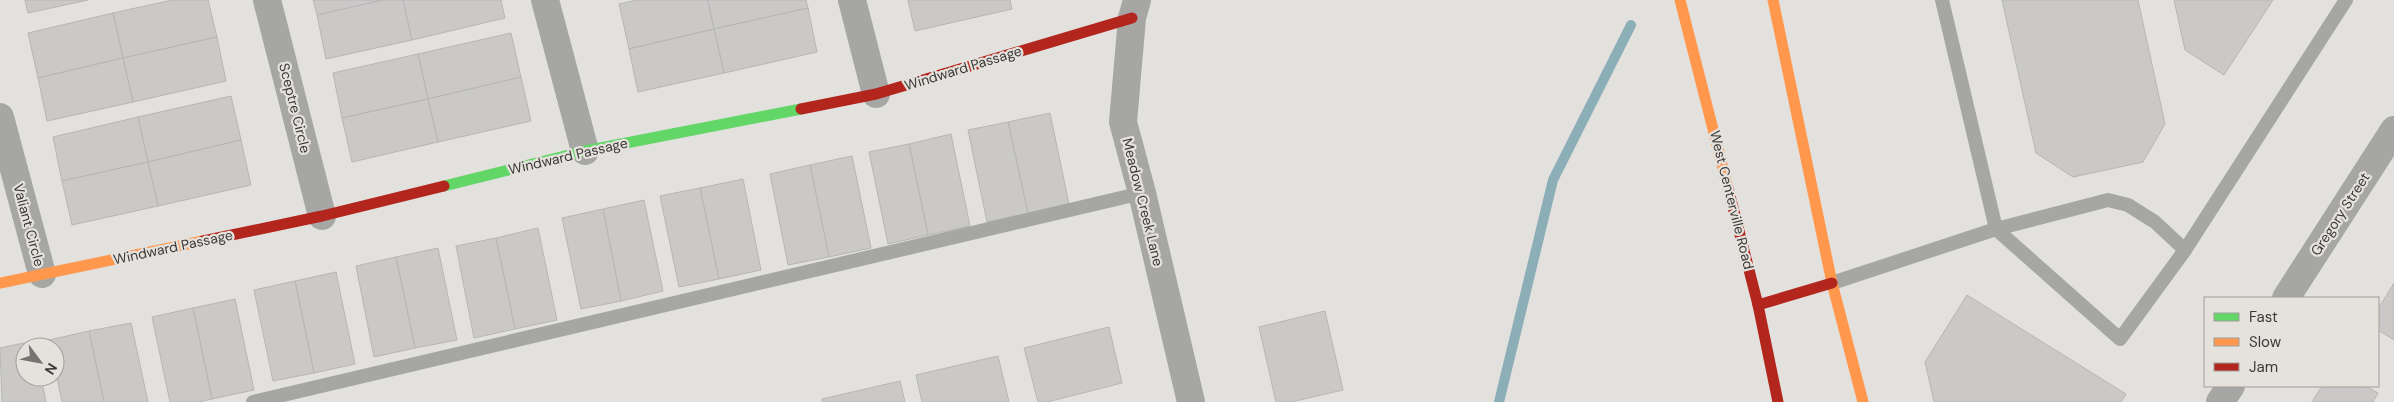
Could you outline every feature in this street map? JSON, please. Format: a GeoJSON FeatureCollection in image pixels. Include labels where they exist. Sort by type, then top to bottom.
{"type":"FeatureCollection","features":[{"type":"Feature","properties":{"kind":"street","name":"Sceptre Circle"},"geometry":{"type":"LineString","coordinates":[[267,0],[322,216]]}},
{"type":"Feature","properties":{"kind":"street"},"geometry":{"type":"LineString","coordinates":[[545,0],[585,151]]}},
{"type":"Feature","properties":{"kind":"street"},"geometry":{"type":"LineString","coordinates":[[852,0],[876,94]]}},
{"type":"Feature","properties":{"kind":"street","name":"West Centerville Road"},"geometry":{"type":"LineString","coordinates":[[1680,0],[1758,305],[1778,402]]}},
{"type":"Feature","properties":{"kind":"street"},"geometry":{"type":"LineString","coordinates":[[1773,0],[1832,283],[1863,402]]}},
{"type":"Feature","properties":{"kind":"street","name":"Windward Passage"},"geometry":{"type":"LineString","coordinates":[[0,283],[322,216],[585,151],[876,94],[1134,9]]}},
{"type":"Feature","properties":{"kind":"street","name":"Meadow Creek Lane"},"geometry":{"type":"LineString","coordinates":[[1134,9],[1123,122],[1142,193],[1191,402]]}},
{"type":"Feature","properties":{"kind":"street","name":"Valiant Circle"},"geometry":{"type":"LineString","coordinates":[[0,117],[42,274]]}},
{"type":"Feature","properties":{"kind":"street","name":"Gregory Street"},"geometry":{"type":"LineString","coordinates":[[2287,297],[2394,130]]}},
{"type":"Feature","properties":{"kind":"street"},"geometry":{"type":"LineString","coordinates":[[1758,305],[1832,283]]}},
{"type":"Feature","properties":{"kind":"street"},"geometry":{"type":"LineString","coordinates":[[2220,402],[2230,387]]}},
{"type":"Feature","properties":{"kind":"lane"},"geometry":{"type":"LineString","coordinates":[[1942,0],[1996,229],[2120,340],[2185,250],[2346,0]]}},
{"type":"Feature","properties":{"kind":"lane"},"geometry":{"type":"LineString","coordinates":[[253,402],[1142,193]]}},
{"type":"Feature","properties":{"kind":"lane"},"geometry":{"type":"LineString","coordinates":[[1832,283],[1996,229],[2108,200],[2128,206],[2155,222],[2185,250]]}},
{"type":"Feature","properties":{"kind":"building"},"geometry":{"type":"Polygon","coordinates":[[[25,0],[88,0],[28,13],[25,0]]]}},
{"type":"Feature","properties":{"kind":"building"},"geometry":{"type":"Polygon","coordinates":[[[172,0],[208,0],[217,37],[123,58],[113,13],[172,0]]]}},
{"type":"Feature","properties":{"kind":"building"},"geometry":{"type":"Polygon","coordinates":[[[313,0],[383,0],[317,15],[313,0]]]}},
{"type":"Feature","properties":{"kind":"building"},"geometry":{"type":"Polygon","coordinates":[[[383,0],[403,0],[412,40],[326,59],[317,15],[383,0]]]}},
{"type":"Feature","properties":{"kind":"building"},"geometry":{"type":"Polygon","coordinates":[[[403,0],[501,0],[505,18],[412,40],[403,0]]]}},
{"type":"Feature","properties":{"kind":"building"},"geometry":{"type":"Polygon","coordinates":[[[637,0],[708,0],[714,29],[629,49],[619,4],[637,0]]]}},
{"type":"Feature","properties":{"kind":"building"},"geometry":{"type":"Polygon","coordinates":[[[708,0],[806,0],[808,8],[714,29],[708,0]]]}},
{"type":"Feature","properties":{"kind":"building"},"geometry":{"type":"Polygon","coordinates":[[[908,0],[1010,0],[1012,9],[915,31],[908,0]]]}},
{"type":"Feature","properties":{"kind":"building"},"geometry":{"type":"Polygon","coordinates":[[[2002,0],[2138,0],[2165,124],[2143,162],[2073,177],[2036,153],[2002,0]]]}},
{"type":"Feature","properties":{"kind":"building"},"geometry":{"type":"Polygon","coordinates":[[[2174,0],[2273,0],[2224,75],[2185,50],[2174,0]]]}},
{"type":"Feature","properties":{"kind":"building"},"geometry":{"type":"Polygon","coordinates":[[[808,8],[817,52],[724,73],[714,29],[808,8]]]}},
{"type":"Feature","properties":{"kind":"building"},"geometry":{"type":"Polygon","coordinates":[[[113,13],[123,58],[38,78],[28,33],[113,13]]]}},
{"type":"Feature","properties":{"kind":"building"},"geometry":{"type":"Polygon","coordinates":[[[714,29],[724,73],[638,92],[629,49],[714,29]]]}},
{"type":"Feature","properties":{"kind":"building"},"geometry":{"type":"Polygon","coordinates":[[[511,33],[521,77],[428,99],[418,54],[511,33]]]}},
{"type":"Feature","properties":{"kind":"building"},"geometry":{"type":"Polygon","coordinates":[[[217,37],[226,81],[133,102],[123,58],[217,37]]]}},
{"type":"Feature","properties":{"kind":"building"},"geometry":{"type":"Polygon","coordinates":[[[418,54],[428,99],[342,118],[333,73],[418,54]]]}},
{"type":"Feature","properties":{"kind":"building"},"geometry":{"type":"Polygon","coordinates":[[[123,58],[133,102],[47,121],[38,78],[123,58]]]}},
{"type":"Feature","properties":{"kind":"building"},"geometry":{"type":"Polygon","coordinates":[[[521,77],[531,121],[438,142],[428,99],[521,77]]]}},
{"type":"Feature","properties":{"kind":"building"},"geometry":{"type":"Polygon","coordinates":[[[231,96],[241,140],[148,162],[138,117],[231,96]]]}},
{"type":"Feature","properties":{"kind":"building"},"geometry":{"type":"Polygon","coordinates":[[[428,99],[438,142],[352,162],[342,118],[428,99]]]}},
{"type":"Feature","properties":{"kind":"building"},"geometry":{"type":"Polygon","coordinates":[[[1050,113],[1069,204],[1028,213],[1008,122],[1050,113]]]}},
{"type":"Feature","properties":{"kind":"building"},"geometry":{"type":"Polygon","coordinates":[[[138,117],[148,162],[62,181],[53,137],[138,117]]]}},
{"type":"Feature","properties":{"kind":"building"},"geometry":{"type":"Polygon","coordinates":[[[1008,122],[1028,213],[987,222],[968,130],[1008,122]]]}},
{"type":"Feature","properties":{"kind":"building"},"geometry":{"type":"Polygon","coordinates":[[[951,134],[970,226],[928,235],[909,144],[951,134]]]}},
{"type":"Feature","properties":{"kind":"building"},"geometry":{"type":"Polygon","coordinates":[[[241,140],[251,185],[158,206],[148,162],[241,140]]]}},
{"type":"Feature","properties":{"kind":"building"},"geometry":{"type":"Polygon","coordinates":[[[909,144],[928,235],[888,244],[869,152],[909,144]]]}},
{"type":"Feature","properties":{"kind":"building"},"geometry":{"type":"Polygon","coordinates":[[[852,156],[871,248],[829,257],[810,165],[852,156]]]}},
{"type":"Feature","properties":{"kind":"building"},"geometry":{"type":"Polygon","coordinates":[[[148,162],[158,206],[72,225],[62,181],[148,162]]]}},
{"type":"Feature","properties":{"kind":"building"},"geometry":{"type":"Polygon","coordinates":[[[810,165],[829,257],[788,265],[770,174],[810,165]]]}},
{"type":"Feature","properties":{"kind":"building"},"geometry":{"type":"Polygon","coordinates":[[[743,179],[761,270],[719,279],[700,188],[743,179]]]}},
{"type":"Feature","properties":{"kind":"building"},"geometry":{"type":"Polygon","coordinates":[[[700,188],[719,279],[679,287],[660,196],[700,188]]]}},
{"type":"Feature","properties":{"kind":"building"},"geometry":{"type":"Polygon","coordinates":[[[644,200],[663,291],[621,301],[603,209],[644,200]]]}},
{"type":"Feature","properties":{"kind":"building"},"geometry":{"type":"Polygon","coordinates":[[[603,209],[621,301],[581,309],[562,218],[603,209]]]}},
{"type":"Feature","properties":{"kind":"building"},"geometry":{"type":"Polygon","coordinates":[[[538,228],[557,320],[515,329],[496,238],[538,228]]]}},
{"type":"Feature","properties":{"kind":"building"},"geometry":{"type":"Polygon","coordinates":[[[496,238],[515,329],[474,338],[456,246],[496,238]]]}},
{"type":"Feature","properties":{"kind":"building"},"geometry":{"type":"Polygon","coordinates":[[[438,248],[457,340],[415,348],[396,257],[438,248]]]}},
{"type":"Feature","properties":{"kind":"building"},"geometry":{"type":"Polygon","coordinates":[[[396,257],[415,348],[374,357],[356,266],[396,257]]]}},
{"type":"Feature","properties":{"kind":"building"},"geometry":{"type":"Polygon","coordinates":[[[336,272],[355,364],[314,373],[295,281],[336,272]]]}},
{"type":"Feature","properties":{"kind":"building"},"geometry":{"type":"Polygon","coordinates":[[[295,281],[314,373],[273,381],[254,290],[295,281]]]}},
{"type":"Feature","properties":{"kind":"building"},"geometry":{"type":"Polygon","coordinates":[[[2394,283],[2394,340],[2379,331],[2379,307],[2394,283]]]}},
{"type":"Feature","properties":{"kind":"building"},"geometry":{"type":"Polygon","coordinates":[[[1967,295],[2126,394],[2121,402],[1934,402],[1925,362],[1967,295]]]}},
{"type":"Feature","properties":{"kind":"building"},"geometry":{"type":"Polygon","coordinates":[[[235,299],[254,390],[212,399],[193,308],[235,299]]]}},
{"type":"Feature","properties":{"kind":"building"},"geometry":{"type":"Polygon","coordinates":[[[193,308],[212,399],[199,402],[170,402],[152,317],[193,308]]]}},
{"type":"Feature","properties":{"kind":"building"},"geometry":{"type":"Polygon","coordinates":[[[1325,311],[1343,390],[1291,402],[1276,402],[1259,327],[1325,311]]]}},
{"type":"Feature","properties":{"kind":"building"},"geometry":{"type":"Polygon","coordinates":[[[131,323],[148,402],[104,402],[89,331],[131,323]]]}},
{"type":"Feature","properties":{"kind":"building"},"geometry":{"type":"Polygon","coordinates":[[[1109,327],[1122,383],[1047,402],[1038,402],[1024,348],[1109,327]]]}},
{"type":"Feature","properties":{"kind":"building"},"geometry":{"type":"Polygon","coordinates":[[[89,331],[104,402],[62,402],[59,387],[65,387],[65,337],[62,337],[89,331]]]}},
{"type":"Feature","properties":{"kind":"building"},"geometry":{"type":"Polygon","coordinates":[[[15,345],[15,387],[43,387],[46,402],[2,402],[0,348],[15,345]]]}},
{"type":"Feature","properties":{"kind":"building"},"geometry":{"type":"Polygon","coordinates":[[[998,356],[1009,402],[922,402],[916,375],[998,356]]]}},
{"type":"Feature","properties":{"kind":"building"},"geometry":{"type":"Polygon","coordinates":[[[900,381],[905,402],[822,402],[822,399],[900,381]]]}},
{"type":"Feature","properties":{"kind":"building"},"geometry":{"type":"Polygon","coordinates":[[[2321,387],[2368,387],[2378,393],[2373,402],[2312,402],[2321,387]]]}},
{"type":"Feature","properties":{"kind":"waterway"},"geometry":{"type":"LineString","coordinates":[[1499,402],[1553,180],[1631,25]]}},
{"type":"Feature","properties":{"kind":"traffic: fast"},"geometry":{"type":"LineString","coordinates":[[444,186],[585,151],[801,109]]}},
{"type":"Feature","properties":{"kind":"traffic: slow"},"geometry":{"type":"LineString","coordinates":[[1680,0],[1728,188]]}},
{"type":"Feature","properties":{"kind":"traffic: slow"},"geometry":{"type":"LineString","coordinates":[[1773,0],[1832,283],[1863,402]]}},
{"type":"Feature","properties":{"kind":"traffic: slow"},"geometry":{"type":"LineString","coordinates":[[0,283],[203,241]]}},
{"type":"Feature","properties":{"kind":"traffic: jam"},"geometry":{"type":"LineString","coordinates":[[801,109],[876,94],[1132,18]]}},
{"type":"Feature","properties":{"kind":"traffic: jam"},"geometry":{"type":"LineString","coordinates":[[203,241],[322,216],[444,186]]}},
{"type":"Feature","properties":{"kind":"traffic: jam"},"geometry":{"type":"LineString","coordinates":[[1728,188],[1758,305],[1778,402]]}},
{"type":"Feature","properties":{"kind":"traffic: jam"},"geometry":{"type":"LineString","coordinates":[[1758,305],[1832,283]]}}]}
